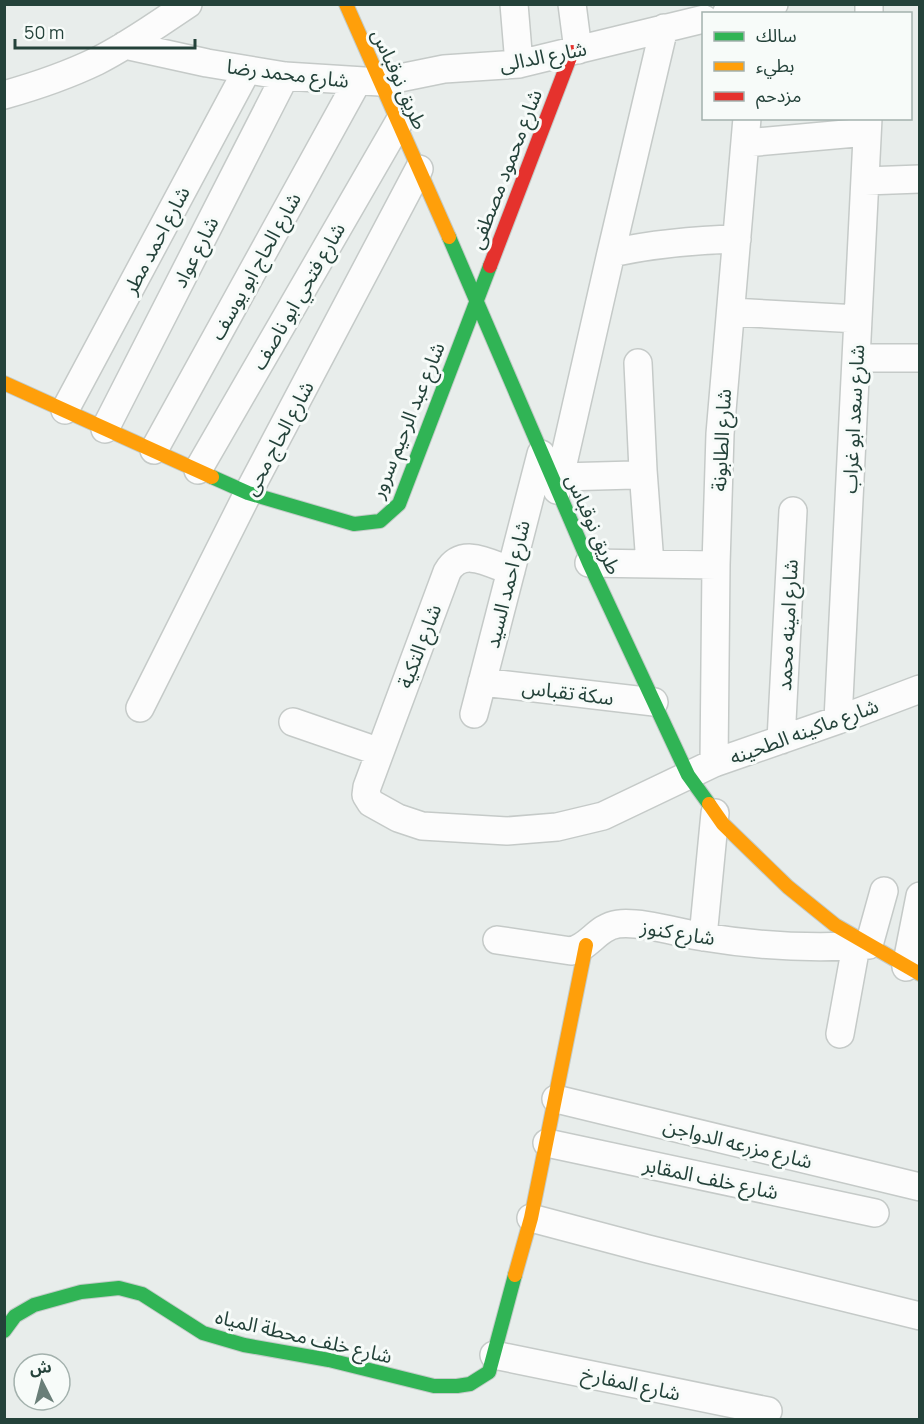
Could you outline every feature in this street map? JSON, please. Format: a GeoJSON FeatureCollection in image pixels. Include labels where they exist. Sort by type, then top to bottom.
{"type":"FeatureCollection","features":[{"type":"Feature","properties":{"kind":"street"},"geometry":{"type":"LineString","coordinates":[[4,95],[33,87],[86,66],[125,45],[188,4]]}},
{"type":"Feature","properties":{"kind":"street","name":"طريق نوقباس"},"geometry":{"type":"LineString","coordinates":[[346,4],[368,82],[399,122],[541,454],[559,483],[589,563],[688,776],[723,824],[788,887],[862,946],[913,970]]}},
{"type":"Feature","properties":{"kind":"street"},"geometry":{"type":"LineString","coordinates":[[514,4],[519,63]]}},
{"type":"Feature","properties":{"kind":"street"},"geometry":{"type":"LineString","coordinates":[[572,4],[575,51]]}},
{"type":"Feature","properties":{"kind":"street","name":"شارع الدالى"},"geometry":{"type":"LineString","coordinates":[[368,82],[444,69],[519,63],[664,28],[695,15]]}},
{"type":"Feature","properties":{"kind":"street"},"geometry":{"type":"LineString","coordinates":[[643,470],[634,474],[559,483],[664,28]]}},
{"type":"Feature","properties":{"kind":"street","name":"شارع محمد رضا"},"geometry":{"type":"LineString","coordinates":[[125,45],[285,76],[368,82]]}},
{"type":"Feature","properties":{"kind":"street","name":"شارع محمود مصطفى"},"geometry":{"type":"LineString","coordinates":[[475,301],[575,51]]}},
{"type":"Feature","properties":{"kind":"street","name":"شارع احمد مطر"},"geometry":{"type":"LineString","coordinates":[[65,410],[247,70]]}},
{"type":"Feature","properties":{"kind":"street","name":"شارع عواد"},"geometry":{"type":"LineString","coordinates":[[105,429],[285,76]]}},
{"type":"Feature","properties":{"kind":"street","name":"شارع الحاج ابو يوسف"},"geometry":{"type":"LineString","coordinates":[[154,450],[368,82]]}},
{"type":"Feature","properties":{"kind":"street","name":"شارع فتحي ابو ناصف"},"geometry":{"type":"LineString","coordinates":[[198,470],[399,122]]}},
{"type":"Feature","properties":{"kind":"street"},"geometry":{"type":"LineString","coordinates":[[747,131],[867,125]]}},
{"type":"Feature","properties":{"kind":"street","name":"شارع سعد ابو غراب"},"geometry":{"type":"LineString","coordinates":[[838,720],[867,125]]}},
{"type":"Feature","properties":{"kind":"street","name":"شارع الطابونة"},"geometry":{"type":"LineString","coordinates":[[714,763],[720,434],[747,131]]}},
{"type":"Feature","properties":{"kind":"street","name":"شارع الحاج محى"},"geometry":{"type":"LineString","coordinates":[[140,708],[248,493],[419,169]]}},
{"type":"Feature","properties":{"kind":"street"},"geometry":{"type":"LineString","coordinates":[[865,181],[920,179]]}},
{"type":"Feature","properties":{"kind":"street"},"geometry":{"type":"LineString","coordinates":[[611,253],[675,242],[737,239]]}},
{"type":"Feature","properties":{"kind":"street","name":"شارع عبد الرحيم سرور"},"geometry":{"type":"LineString","coordinates":[[248,493],[354,524],[371,525],[388,518],[399,504],[475,301]]}},
{"type":"Feature","properties":{"kind":"street"},"geometry":{"type":"LineString","coordinates":[[731,312],[858,319]]}},
{"type":"Feature","properties":{"kind":"street"},"geometry":{"type":"LineString","coordinates":[[856,358],[920,358]]}},
{"type":"Feature","properties":{"kind":"street"},"geometry":{"type":"LineString","coordinates":[[638,363],[650,564]]}},
{"type":"Feature","properties":{"kind":"street"},"geometry":{"type":"LineString","coordinates":[[4,383],[248,493]]}},
{"type":"Feature","properties":{"kind":"street","name":"شارع احمد السيد"},"geometry":{"type":"LineString","coordinates":[[474,714],[541,454]]}},
{"type":"Feature","properties":{"kind":"street","name":"شارع امينه محمد"},"geometry":{"type":"LineString","coordinates":[[781,740],[793,511]]}},
{"type":"Feature","properties":{"kind":"street","name":"شارع التكية"},"geometry":{"type":"LineString","coordinates":[[367,787],[452,563],[464,558],[472,558],[511,571]]}},
{"type":"Feature","properties":{"kind":"street"},"geometry":{"type":"LineString","coordinates":[[589,563],[716,565]]}},
{"type":"Feature","properties":{"kind":"street","name":"سكة تقباس"},"geometry":{"type":"LineString","coordinates":[[482,682],[654,702]]}},
{"type":"Feature","properties":{"kind":"street","name":"شارع ماكينه الطحينه"},"geometry":{"type":"LineString","coordinates":[[367,787],[366,795],[371,803],[398,818],[422,826],[507,831],[557,826],[603,816],[714,763],[920,689]]}},
{"type":"Feature","properties":{"kind":"street"},"geometry":{"type":"LineString","coordinates":[[293,722],[380,752]]}},
{"type":"Feature","properties":{"kind":"street"},"geometry":{"type":"LineString","coordinates":[[703,937],[715,813]]}},
{"type":"Feature","properties":{"kind":"street"},"geometry":{"type":"LineString","coordinates":[[840,1034],[862,946],[884,891]]}},
{"type":"Feature","properties":{"kind":"street"},"geometry":{"type":"LineString","coordinates":[[913,970],[920,896]]}},
{"type":"Feature","properties":{"kind":"street","name":"شارع كنوز"},"geometry":{"type":"LineString","coordinates":[[497,940],[560,951],[579,949],[602,929],[620,924],[633,924],[703,937],[775,946],[834,948],[862,946]]}},
{"type":"Feature","properties":{"kind":"street"},"geometry":{"type":"LineString","coordinates":[[494,1355],[531,1218],[586,945]]}},
{"type":"Feature","properties":{"kind":"street","name":"شارع مزرعه الدواجن"},"geometry":{"type":"LineString","coordinates":[[556,1099],[920,1187]]}},
{"type":"Feature","properties":{"kind":"street","name":"شارع خلف المقابر"},"geometry":{"type":"LineString","coordinates":[[547,1143],[875,1213]]}},
{"type":"Feature","properties":{"kind":"street"},"geometry":{"type":"LineString","coordinates":[[531,1218],[920,1316]]}},
{"type":"Feature","properties":{"kind":"street","name":"شارع خلف محطة المياه"},"geometry":{"type":"LineString","coordinates":[[4,1331],[15,1315],[37,1303],[120,1287],[142,1293],[182,1321],[204,1333],[234,1342],[316,1357],[435,1386],[454,1387],[479,1382],[489,1372],[494,1355]]}},
{"type":"Feature","properties":{"kind":"street","name":"شارع المفارخ"},"geometry":{"type":"LineString","coordinates":[[494,1355],[768,1411]]}},
{"type":"Feature","properties":{"kind":"traffic: fast"},"geometry":{"type":"LineString","coordinates":[[449,237],[589,563],[688,775],[709,804]]}},
{"type":"Feature","properties":{"kind":"traffic: fast"},"geometry":{"type":"LineString","coordinates":[[212,477],[248,493],[354,524],[380,521],[399,504],[490,266]]}},
{"type":"Feature","properties":{"kind":"traffic: fast"},"geometry":{"type":"LineString","coordinates":[[4,1331],[15,1316],[34,1305],[81,1292],[119,1288],[142,1294],[203,1333],[244,1345],[329,1360],[434,1386],[457,1386],[470,1384],[489,1372],[515,1275]]}},
{"type":"Feature","properties":{"kind":"traffic: slow"},"geometry":{"type":"LineString","coordinates":[[346,4],[449,237]]}},
{"type":"Feature","properties":{"kind":"traffic: slow"},"geometry":{"type":"LineString","coordinates":[[4,383],[212,477]]}},
{"type":"Feature","properties":{"kind":"traffic: slow"},"geometry":{"type":"LineString","coordinates":[[709,804],[723,824],[788,887],[835,925],[920,974]]}},
{"type":"Feature","properties":{"kind":"traffic: slow"},"geometry":{"type":"LineString","coordinates":[[515,1275],[531,1218],[586,945]]}},
{"type":"Feature","properties":{"kind":"traffic: jam"},"geometry":{"type":"LineString","coordinates":[[490,266],[572,52]]}}]}
